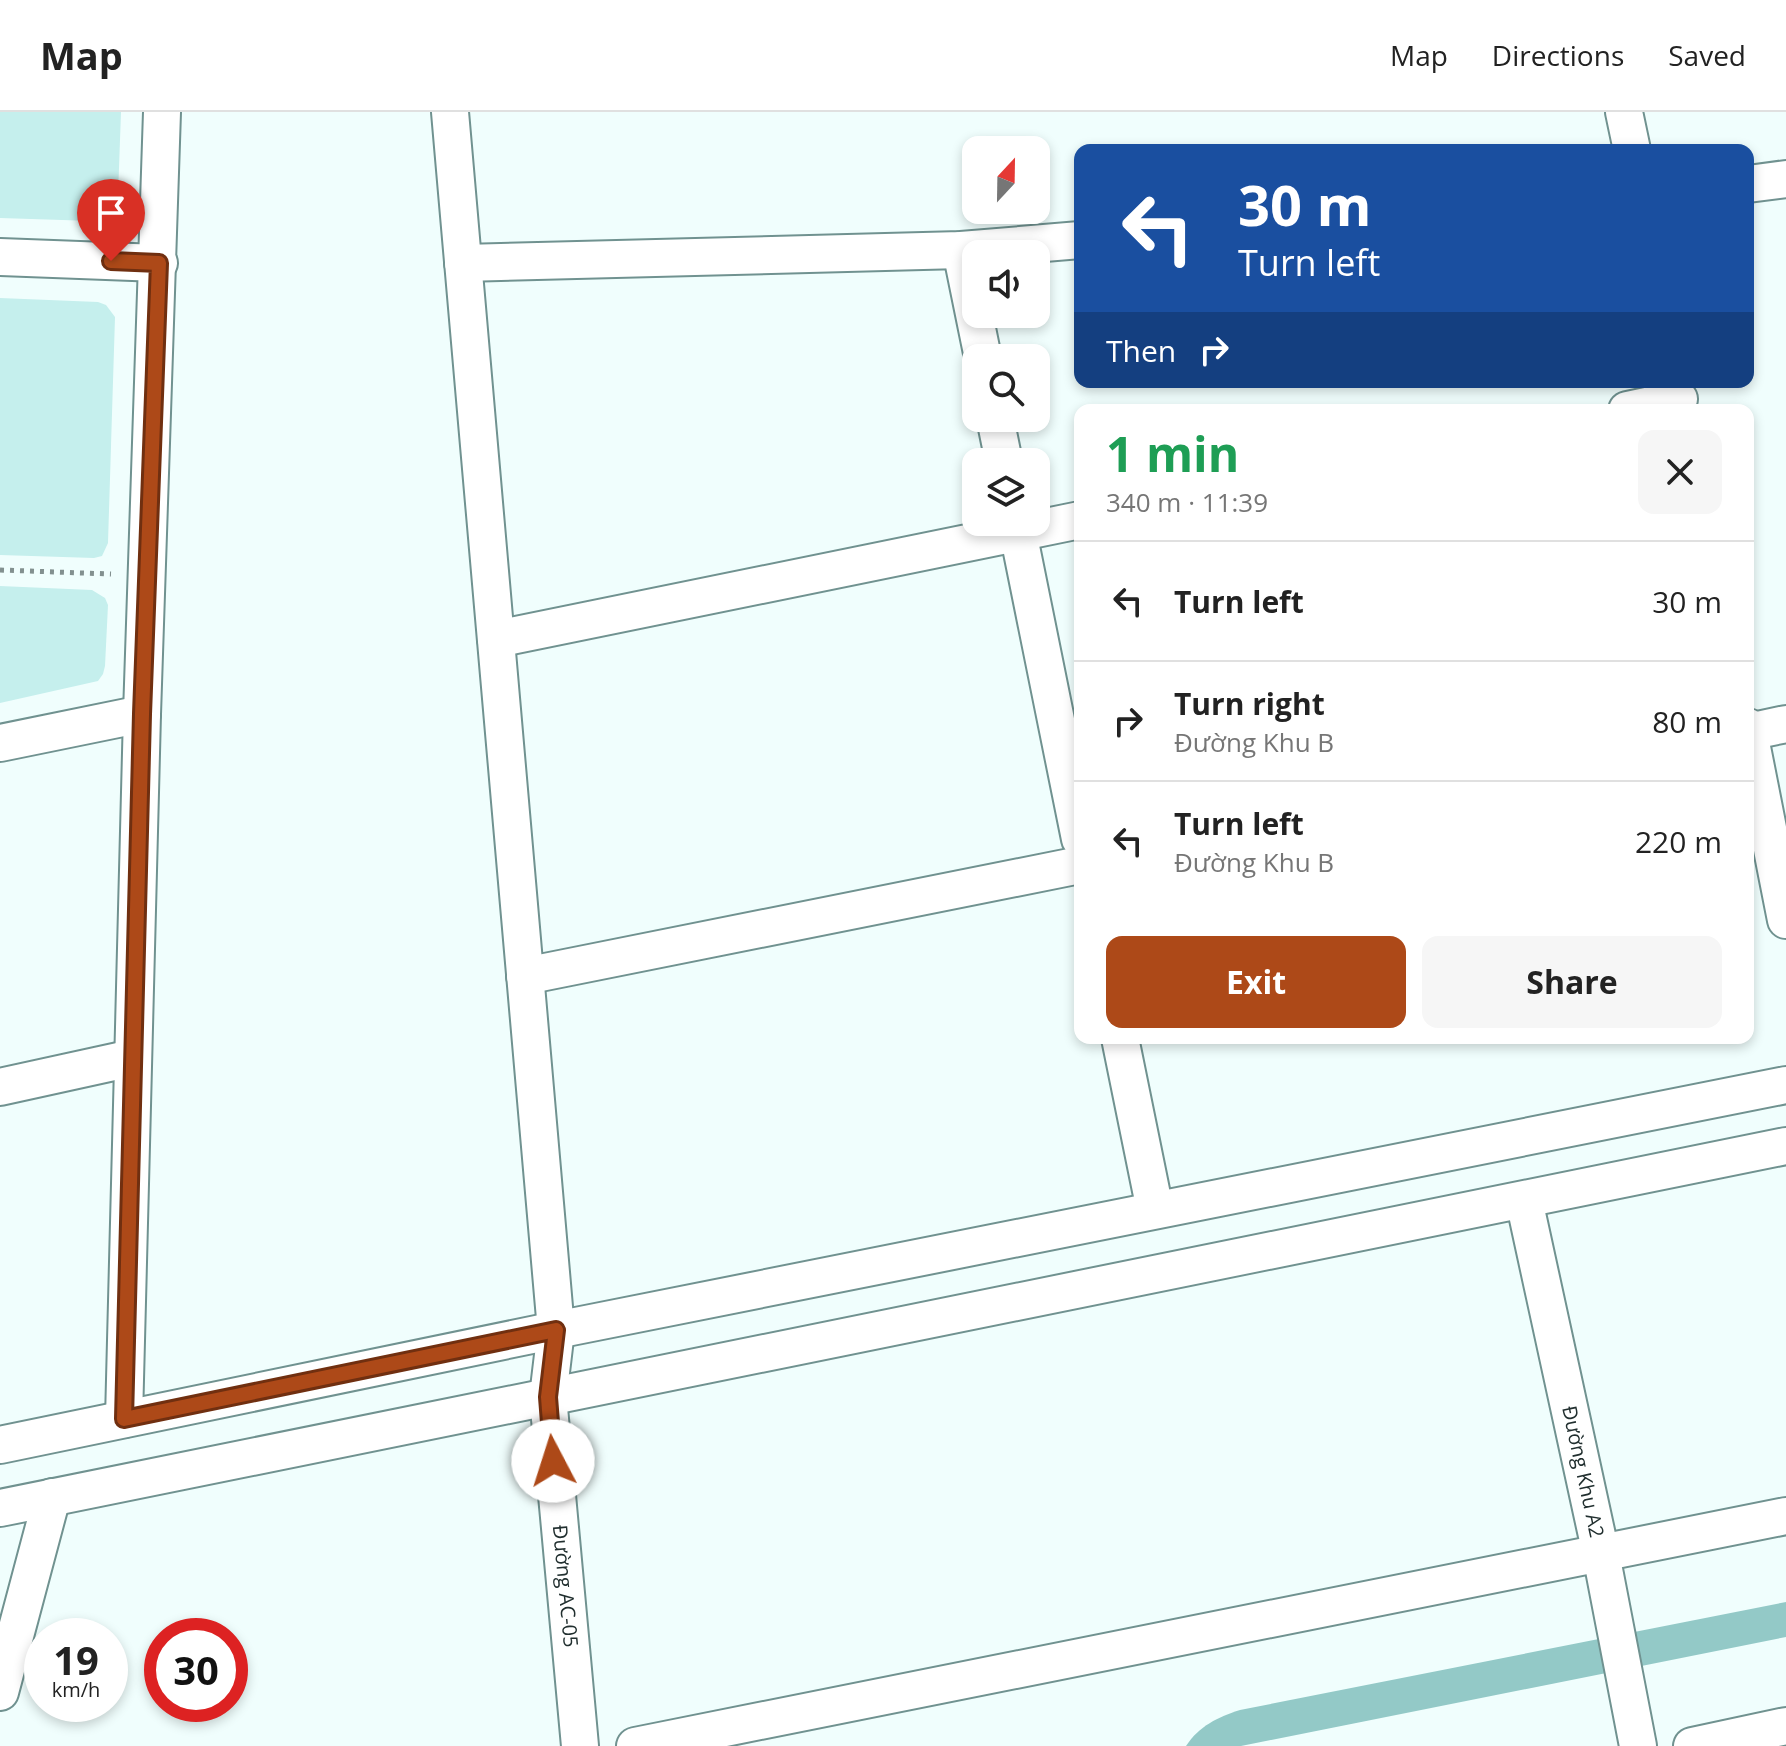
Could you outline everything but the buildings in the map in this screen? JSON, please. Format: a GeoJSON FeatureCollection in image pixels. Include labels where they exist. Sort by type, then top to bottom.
{"type":"FeatureCollection","features":[{"type":"Feature","properties":{"kind":"street"},"geometry":{"type":"LineString","coordinates":[[124,1419],[142,714],[162,112]]}},
{"type":"Feature","properties":{"kind":"street","name":"Đường AC-05"},"geometry":{"type":"LineString","coordinates":[[450,112],[556,1330],[548,1397],[580,1746]]}},
{"type":"Feature","properties":{"kind":"street"},"geometry":{"type":"LineString","coordinates":[[1624,112],[1631,144]]}},
{"type":"Feature","properties":{"kind":"street"},"geometry":{"type":"LineString","coordinates":[[1754,183],[1786,179]]}},
{"type":"Feature","properties":{"kind":"street"},"geometry":{"type":"LineString","coordinates":[[463,263],[961,250],[1074,241]]}},
{"type":"Feature","properties":{"kind":"street"},"geometry":{"type":"LineString","coordinates":[[961,250],[980,344]]}},
{"type":"Feature","properties":{"kind":"street"},"geometry":{"type":"LineString","coordinates":[[0,257],[159,263]]}},
{"type":"Feature","properties":{"kind":"street"},"geometry":{"type":"LineString","coordinates":[[1651,404],[1679,397]]}},
{"type":"Feature","properties":{"kind":"street"},"geometry":{"type":"LineString","coordinates":[[1050,524],[1074,521]]}},
{"type":"Feature","properties":{"kind":"street"},"geometry":{"type":"LineString","coordinates":[[496,639],[979,536]]}},
{"type":"Feature","properties":{"kind":"street"},"geometry":{"type":"LineString","coordinates":[[1019,536],[1074,809]]}},
{"type":"Feature","properties":{"kind":"street"},"geometry":{"type":"LineString","coordinates":[[0,743],[142,714]]}},
{"type":"Feature","properties":{"kind":"street"},"geometry":{"type":"LineString","coordinates":[[1754,729],[1786,724]]}},
{"type":"Feature","properties":{"kind":"street"},"geometry":{"type":"LineString","coordinates":[[1754,760],[1786,920]]}},
{"type":"Feature","properties":{"kind":"street"},"geometry":{"type":"LineString","coordinates":[[525,976],[1074,866]]}},
{"type":"Feature","properties":{"kind":"street"},"geometry":{"type":"LineString","coordinates":[[1121,1044],[1155,1210]]}},
{"type":"Feature","properties":{"kind":"street"},"geometry":{"type":"LineString","coordinates":[[0,1087],[132,1058]]}},
{"type":"Feature","properties":{"kind":"street"},"geometry":{"type":"LineString","coordinates":[[0,1445],[556,1330],[1786,1085]]}},
{"type":"Feature","properties":{"kind":"street"},"geometry":{"type":"LineString","coordinates":[[0,1508],[1786,1146]]}},
{"type":"Feature","properties":{"kind":"street","name":"Đường Khu A2"},"geometry":{"type":"LineString","coordinates":[[1524,1200],[1601,1554],[1638,1746]]}},
{"type":"Feature","properties":{"kind":"street"},"geometry":{"type":"LineString","coordinates":[[0,1692],[52,1497]]}},
{"type":"Feature","properties":{"kind":"street"},"geometry":{"type":"LineString","coordinates":[[635,1746],[1786,1516]]}},
{"type":"Feature","properties":{"kind":"street"},"geometry":{"type":"LineString","coordinates":[[1692,1746],[1786,1726]]}},
{"type":"Feature","properties":{"kind":"path"},"geometry":{"type":"LineString","coordinates":[[0,570],[120,575]]}},
{"type":"Feature","properties":{"kind":"shaded area"},"geometry":{"type":"Polygon","coordinates":[[[0,112],[121,112],[118,196],[113,215],[93,221],[0,218],[0,112]]]}},
{"type":"Feature","properties":{"kind":"shaded area"},"geometry":{"type":"Polygon","coordinates":[[[0,298],[98,302],[106,305],[115,317],[108,543],[102,556],[0,555],[0,298]]]}},
{"type":"Feature","properties":{"kind":"shaded area"},"geometry":{"type":"Polygon","coordinates":[[[0,586],[92,590],[105,598],[108,605],[105,666],[98,681],[0,703],[0,586]]]}},
{"type":"Feature","properties":{"kind":"shaded area"},"geometry":{"type":"Polygon","coordinates":[[[1786,1602],[1786,1637],[1241,1746],[1186,1746],[1210,1723],[1240,1710],[1786,1602]]]}},
{"type":"Feature","properties":{"kind":"route"},"geometry":{"type":"LineString","coordinates":[[111,261],[159,263],[133,1009],[124,1419],[556,1330],[548,1397],[553,1461]]}}]}
